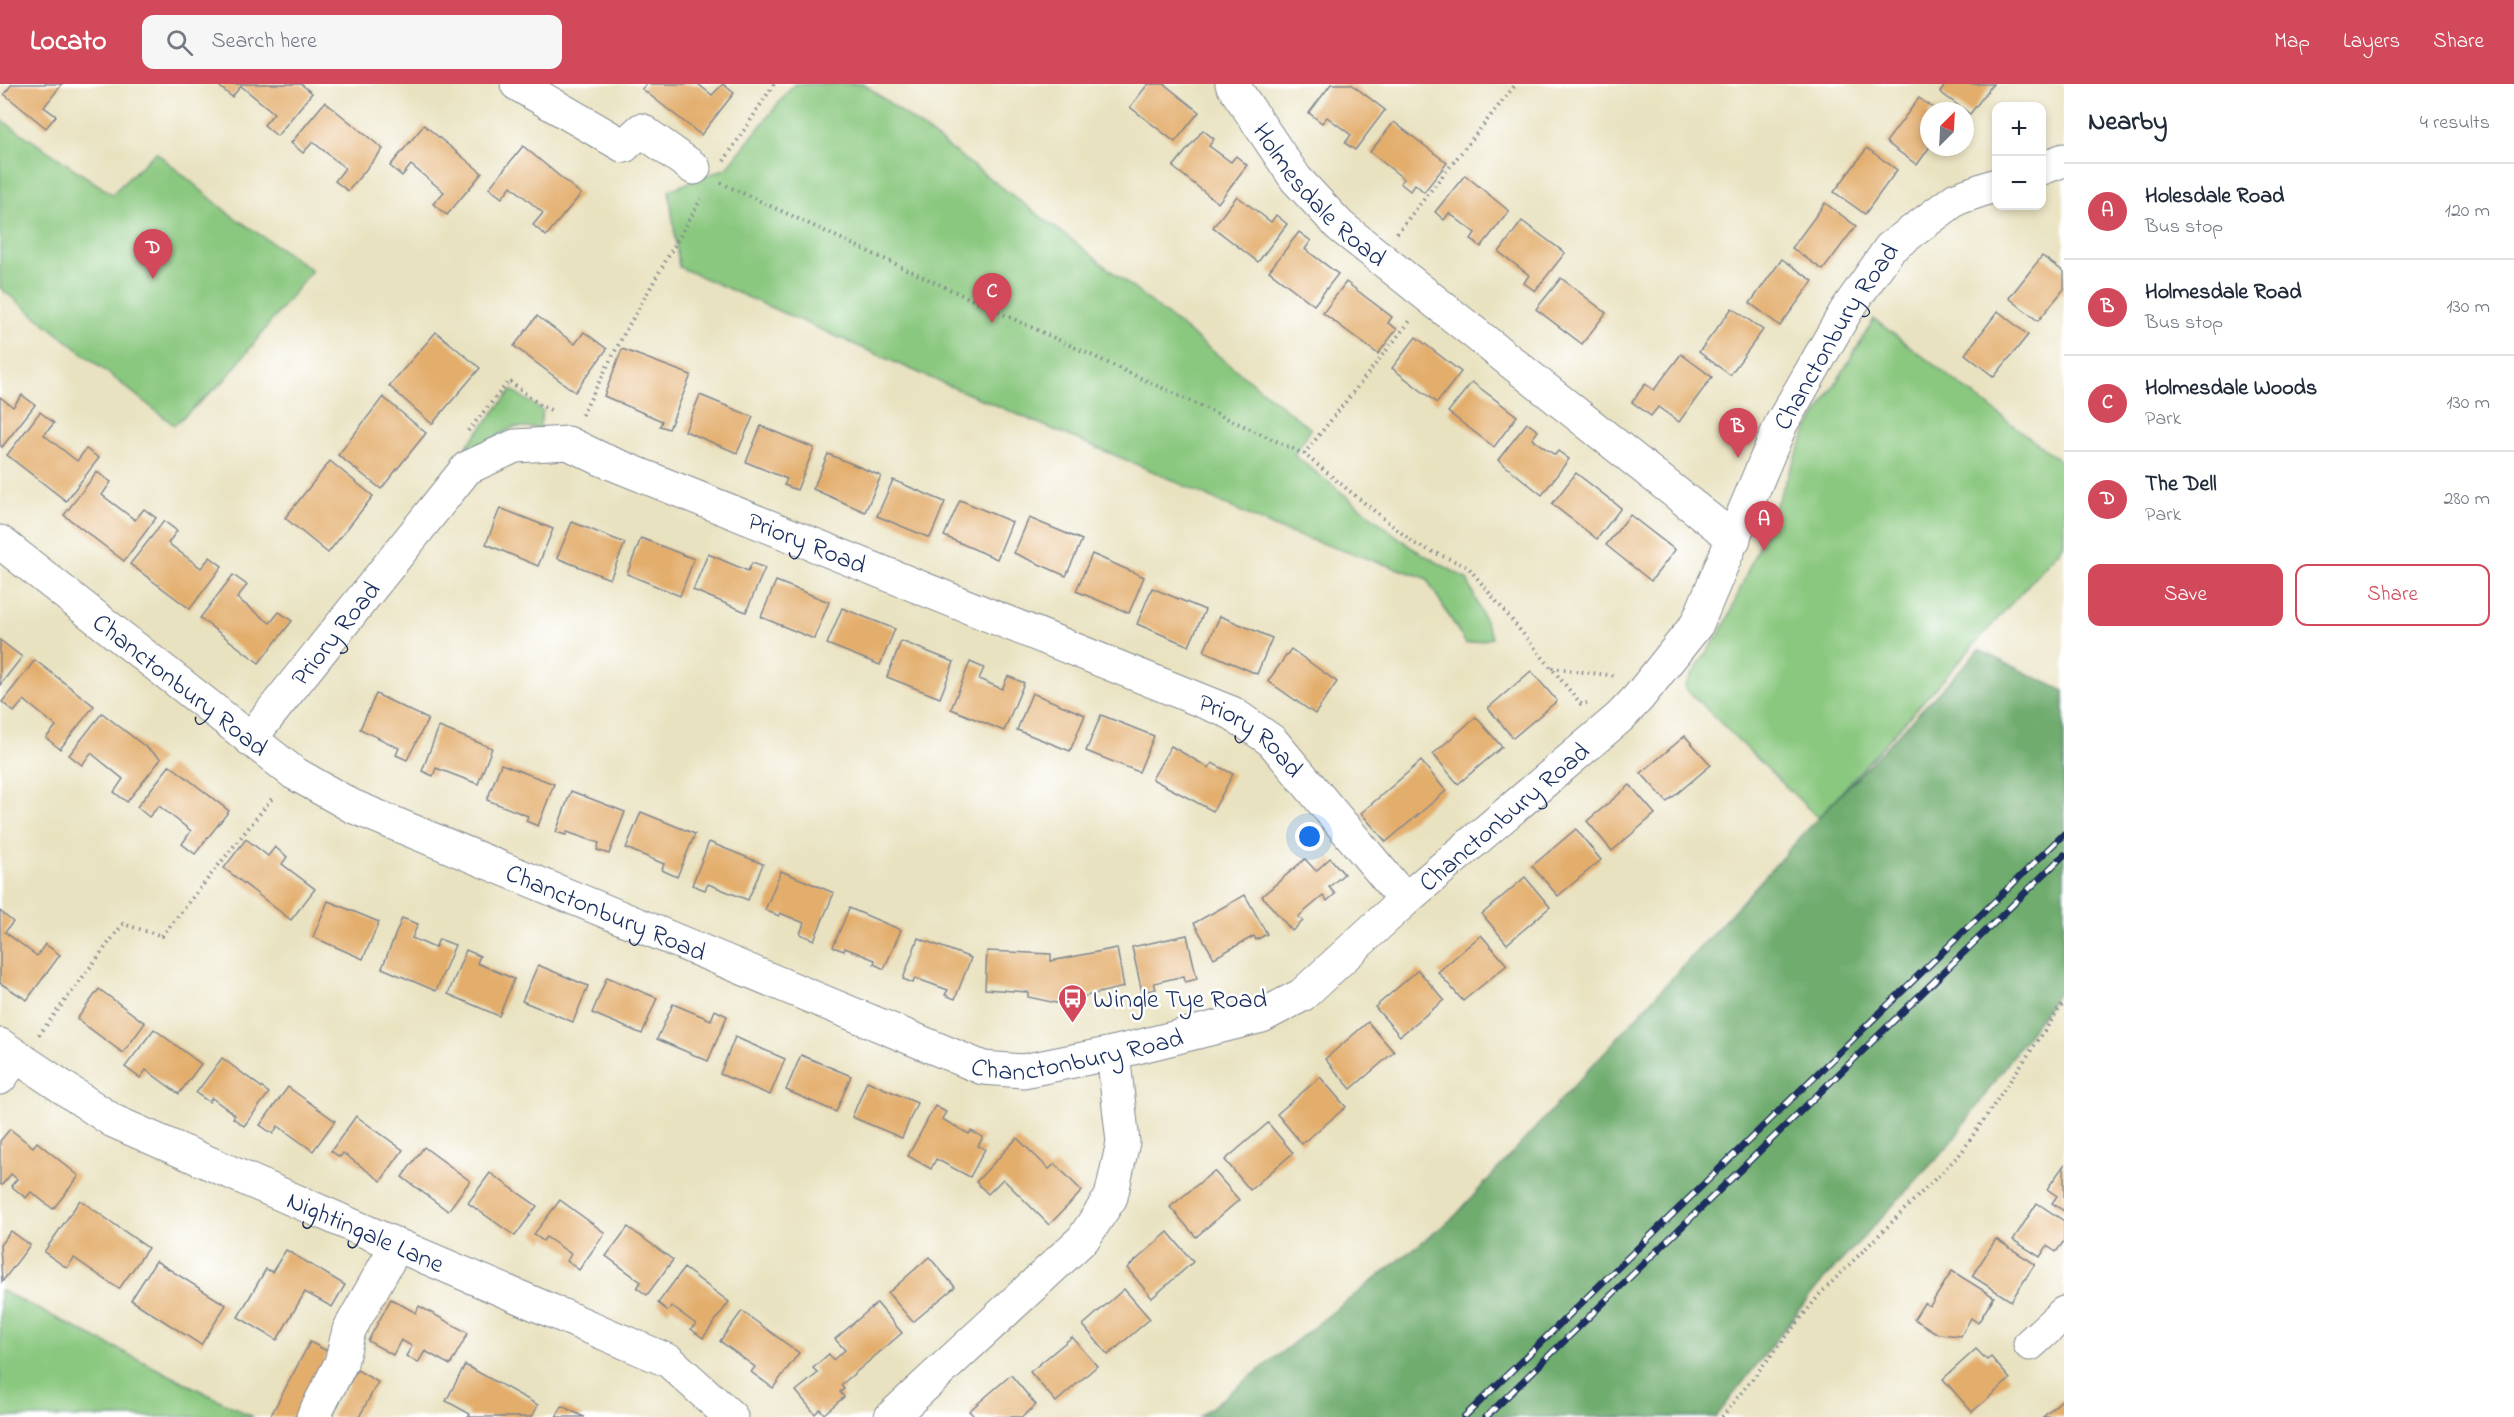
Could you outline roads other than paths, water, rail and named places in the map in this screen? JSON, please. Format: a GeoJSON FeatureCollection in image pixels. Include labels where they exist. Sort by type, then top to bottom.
{"type":"FeatureCollection","features":[{"type":"Feature","properties":{"kind":"street"},"geometry":{"type":"LineString","coordinates":[[517,84],[624,146],[641,130],[703,173]]}},
{"type":"Feature","properties":{"kind":"street","name":"Holmesdale Road"},"geometry":{"type":"LineString","coordinates":[[1232,84],[1296,179],[1340,226],[1734,539]]}},
{"type":"Feature","properties":{"kind":"street"},"geometry":{"type":"LineString","coordinates":[[2046,167],[2064,160]]}},
{"type":"Feature","properties":{"kind":"street","name":"Chanctonbury Road"},"geometry":{"type":"LineString","coordinates":[[0,542],[294,772],[352,806],[983,1068],[1023,1071],[1113,1053],[1262,1016],[1302,995],[1405,900],[1629,707],[1697,624],[1780,424],[1846,311],[1890,248],[1956,199],[1992,186]]}},
{"type":"Feature","properties":{"kind":"street","name":"Priory Road"},"geometry":{"type":"LineString","coordinates":[[250,739],[467,468],[515,446],[568,443],[601,459],[1232,713],[1272,741],[1405,900]]}},
{"type":"Feature","properties":{"kind":"street"},"geometry":{"type":"LineString","coordinates":[[891,1417],[1083,1239],[1111,1197],[1123,1142],[1113,1053]]}},
{"type":"Feature","properties":{"kind":"street","name":"Nightingale Lane"},"geometry":{"type":"LineString","coordinates":[[9,1060],[113,1121],[669,1361],[731,1417]]}},
{"type":"Feature","properties":{"kind":"street"},"geometry":{"type":"LineString","coordinates":[[313,1417],[341,1363],[349,1330],[397,1245]]}},
{"type":"Feature","properties":{"kind":"street"},"geometry":{"type":"LineString","coordinates":[[2030,1344],[2064,1313]]}},
{"type":"Feature","properties":{"kind":"railway"},"geometry":{"type":"LineString","coordinates":[[1464,1417],[2064,834]]}},
{"type":"Feature","properties":{"kind":"railway"},"geometry":{"type":"LineString","coordinates":[[1486,1417],[2064,855]]}},
{"type":"Feature","properties":{"kind":"place","name":"The Dell"},"geometry":{"type":"Point","coordinates":[153,279]}},
{"type":"Feature","properties":{"kind":"place","name":"Holmesdale Woods"},"geometry":{"type":"Point","coordinates":[992,323]}},
{"type":"Feature","properties":{"kind":"place","name":"Holmesdale Road"},"geometry":{"type":"Point","coordinates":[1738,458]}},
{"type":"Feature","properties":{"kind":"place","name":"Holesdale Road"},"geometry":{"type":"Point","coordinates":[1764,551]}},
{"type":"Feature","properties":{"kind":"place","name":"Wingle Tye Road"},"geometry":{"type":"Point","coordinates":[1072,1024]}}]}
